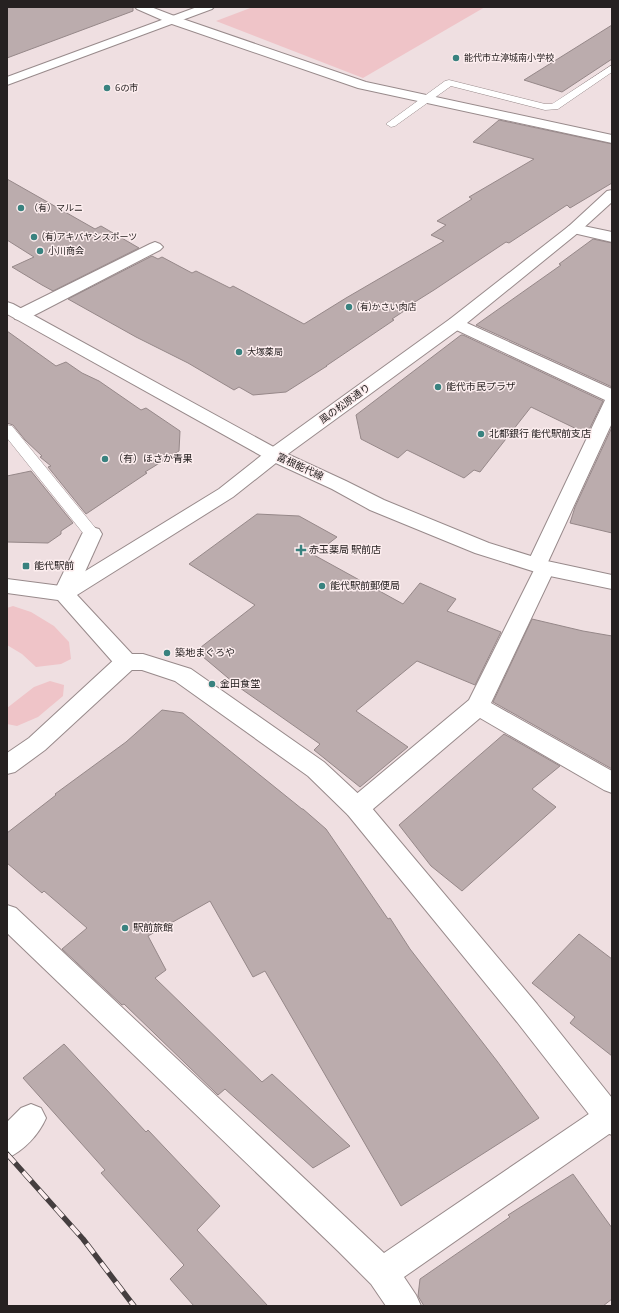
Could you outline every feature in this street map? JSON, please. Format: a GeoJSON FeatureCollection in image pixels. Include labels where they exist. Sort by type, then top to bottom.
{"type":"FeatureCollection","features":[{"type":"Feature","properties":{"kind":"street"},"geometry":{"type":"LineString","coordinates":[[141,7],[173,20],[363,85],[612,139]]}},
{"type":"Feature","properties":{"kind":"street"},"geometry":{"type":"LineString","coordinates":[[7,81],[208,7]]}},
{"type":"Feature","properties":{"kind":"street","name":"風の松原通り"},"geometry":{"type":"LineString","coordinates":[[64,594],[226,493],[274,455],[456,323],[574,229],[612,194]]}},
{"type":"Feature","properties":{"kind":"street"},"geometry":{"type":"LineString","coordinates":[[574,229],[612,237]]}},
{"type":"Feature","properties":{"kind":"street"},"geometry":{"type":"LineString","coordinates":[[12,311],[155,247]]}},
{"type":"Feature","properties":{"kind":"street","name":"富根能代線"},"geometry":{"type":"LineString","coordinates":[[12,311],[274,455],[339,485],[377,505],[482,548],[541,566],[612,582]]}},
{"type":"Feature","properties":{"kind":"street"},"geometry":{"type":"LineString","coordinates":[[456,323],[612,396]]}},
{"type":"Feature","properties":{"kind":"street"},"geometry":{"type":"LineString","coordinates":[[357,808],[478,706],[612,403]]}},
{"type":"Feature","properties":{"kind":"street"},"geometry":{"type":"LineString","coordinates":[[64,594],[92,534]]}},
{"type":"Feature","properties":{"kind":"street"},"geometry":{"type":"LineString","coordinates":[[7,586],[64,594],[126,662]]}},
{"type":"Feature","properties":{"kind":"street"},"geometry":{"type":"LineString","coordinates":[[7,765],[37,744],[126,662],[143,662],[183,675],[316,769],[357,808],[611,1117],[382,1273]]}},
{"type":"Feature","properties":{"kind":"street"},"geometry":{"type":"LineString","coordinates":[[478,706],[612,783]]}},
{"type":"Feature","properties":{"kind":"street"},"geometry":{"type":"LineString","coordinates":[[7,916],[382,1273],[405,1306]]}},
{"type":"Feature","properties":{"kind":"street"},"geometry":{"type":"LineString","coordinates":[[7,1143],[31,1118]]}},
{"type":"Feature","properties":{"kind":"lane"},"geometry":{"type":"LineString","coordinates":[[391,124],[448,83],[545,107],[554,107],[612,68]]}},
{"type":"Feature","properties":{"kind":"lane"},"geometry":{"type":"LineString","coordinates":[[7,429],[92,534]]}},
{"type":"Feature","properties":{"kind":"shaded area"},"geometry":{"type":"Polygon","coordinates":[[[253,7],[485,7],[363,78],[216,21],[253,7]]]}},
{"type":"Feature","properties":{"kind":"shaded area"},"geometry":{"type":"Polygon","coordinates":[[[13,606],[31,612],[54,626],[69,642],[71,659],[61,664],[36,667],[22,654],[7,645],[7,608],[13,606]]]}},
{"type":"Feature","properties":{"kind":"shaded area"},"geometry":{"type":"Polygon","coordinates":[[[50,681],[64,685],[63,696],[38,717],[17,726],[7,724],[7,708],[34,687],[50,681]]]}},
{"type":"Feature","properties":{"kind":"building"},"geometry":{"type":"Polygon","coordinates":[[[7,7],[133,7],[133,11],[7,58],[7,7]]]}},
{"type":"Feature","properties":{"kind":"building"},"geometry":{"type":"Polygon","coordinates":[[[612,25],[612,59],[562,92],[524,80],[612,25]]]}},
{"type":"Feature","properties":{"kind":"building"},"geometry":{"type":"Polygon","coordinates":[[[499,120],[612,144],[612,183],[570,208],[567,205],[509,243],[506,242],[402,310],[404,311],[392,319],[394,320],[286,392],[253,395],[239,387],[234,390],[188,363],[136,337],[68,299],[152,256],[158,259],[162,257],[192,273],[196,271],[230,288],[233,286],[304,324],[444,241],[431,235],[446,225],[437,221],[472,199],[469,197],[534,159],[473,142],[499,120]]]}},
{"type":"Feature","properties":{"kind":"building"},"geometry":{"type":"Polygon","coordinates":[[[7,179],[95,229],[101,226],[139,248],[53,291],[12,267],[34,257],[7,240],[7,179]]]}},
{"type":"Feature","properties":{"kind":"building"},"geometry":{"type":"Polygon","coordinates":[[[593,239],[612,243],[612,387],[476,325],[561,265],[559,264],[593,239]]]}},
{"type":"Feature","properties":{"kind":"building"},"geometry":{"type":"Polygon","coordinates":[[[7,331],[56,366],[66,362],[82,373],[99,381],[141,410],[146,408],[180,431],[179,451],[145,472],[147,473],[86,514],[48,467],[51,466],[40,457],[42,456],[25,440],[13,425],[7,423],[7,331]]]}},
{"type":"Feature","properties":{"kind":"building"},"geometry":{"type":"Polygon","coordinates":[[[461,335],[603,401],[587,434],[531,407],[480,472],[474,470],[464,478],[407,450],[398,458],[361,439],[356,415],[461,335]]]}},
{"type":"Feature","properties":{"kind":"building"},"geometry":{"type":"Polygon","coordinates":[[[612,427],[612,533],[570,523],[575,507],[612,427]]]}},
{"type":"Feature","properties":{"kind":"building"},"geometry":{"type":"Polygon","coordinates":[[[31,471],[73,523],[61,531],[61,534],[48,543],[7,542],[7,476],[31,471]]]}},
{"type":"Feature","properties":{"kind":"building"},"geometry":{"type":"Polygon","coordinates":[[[257,514],[299,516],[337,537],[314,555],[403,604],[420,583],[456,599],[447,611],[501,632],[475,685],[417,661],[356,711],[408,747],[360,787],[314,750],[320,744],[240,688],[196,651],[255,605],[189,564],[257,514]]]}},
{"type":"Feature","properties":{"kind":"building"},"geometry":{"type":"Polygon","coordinates":[[[532,619],[612,636],[612,769],[493,702],[532,619]]]}},
{"type":"Feature","properties":{"kind":"building"},"geometry":{"type":"Polygon","coordinates":[[[162,710],[183,713],[326,829],[388,919],[390,918],[410,949],[539,1118],[401,1206],[265,971],[253,977],[210,901],[148,936],[166,970],[155,978],[262,1082],[272,1074],[350,1146],[313,1168],[225,1089],[218,1095],[124,1004],[122,1005],[62,949],[87,928],[44,891],[42,893],[7,863],[7,833],[56,795],[55,794],[126,742],[162,710]]]}},
{"type":"Feature","properties":{"kind":"building"},"geometry":{"type":"Polygon","coordinates":[[[504,734],[560,766],[532,789],[556,807],[462,891],[431,866],[399,825],[504,734]]]}},
{"type":"Feature","properties":{"kind":"building"},"geometry":{"type":"Polygon","coordinates":[[[579,934],[612,959],[612,1056],[570,1023],[575,1017],[532,983],[579,934]]]}},
{"type":"Feature","properties":{"kind":"building"},"geometry":{"type":"Polygon","coordinates":[[[64,1044],[146,1132],[148,1130],[220,1206],[197,1230],[268,1306],[194,1306],[170,1279],[184,1265],[101,1173],[105,1170],[23,1078],[64,1044]]]}},
{"type":"Feature","properties":{"kind":"building"},"geometry":{"type":"Polygon","coordinates":[[[573,1174],[612,1228],[612,1299],[603,1306],[424,1306],[418,1296],[420,1279],[510,1217],[508,1215],[573,1174]]]}},
{"type":"Feature","properties":{"kind":"railway"},"geometry":{"type":"LineString","coordinates":[[7,1154],[83,1239],[134,1306]]}},
{"type":"Feature","properties":{"kind":"place","name":"能代市立渟城南小学校"},"geometry":{"type":"Point","coordinates":[456,58]}},
{"type":"Feature","properties":{"kind":"place","name":"6の市"},"geometry":{"type":"Point","coordinates":[107,88]}},
{"type":"Feature","properties":{"kind":"place","name":"（有）マルニ"},"geometry":{"type":"Point","coordinates":[21,208]}},
{"type":"Feature","properties":{"kind":"place","name":"(有)アキバヤシスポーツ"},"geometry":{"type":"Point","coordinates":[34,237]}},
{"type":"Feature","properties":{"kind":"place","name":"小川商会"},"geometry":{"type":"Point","coordinates":[40,251]}},
{"type":"Feature","properties":{"kind":"place","name":"(有)かさい肉店"},"geometry":{"type":"Point","coordinates":[349,307]}},
{"type":"Feature","properties":{"kind":"place","name":"大塚薬局"},"geometry":{"type":"Point","coordinates":[239,352]}},
{"type":"Feature","properties":{"kind":"place","name":"能代市民プラザ"},"geometry":{"type":"Point","coordinates":[438,387]}},
{"type":"Feature","properties":{"kind":"place","name":"北都銀行 能代駅前支店"},"geometry":{"type":"Point","coordinates":[481,434]}},
{"type":"Feature","properties":{"kind":"place","name":"（有）ほさか青果"},"geometry":{"type":"Point","coordinates":[105,459]}},
{"type":"Feature","properties":{"kind":"place","name":"赤玉薬局 駅前店"},"geometry":{"type":"Point","coordinates":[301,550]}},
{"type":"Feature","properties":{"kind":"place","name":"能代駅前"},"geometry":{"type":"Point","coordinates":[26,566]}},
{"type":"Feature","properties":{"kind":"place","name":"能代駅前郵便局"},"geometry":{"type":"Point","coordinates":[322,586]}},
{"type":"Feature","properties":{"kind":"place","name":"築地まぐろや"},"geometry":{"type":"Point","coordinates":[167,653]}},
{"type":"Feature","properties":{"kind":"place","name":"金田食堂"},"geometry":{"type":"Point","coordinates":[212,684]}},
{"type":"Feature","properties":{"kind":"place","name":"駅前旅館"},"geometry":{"type":"Point","coordinates":[125,928]}}]}
